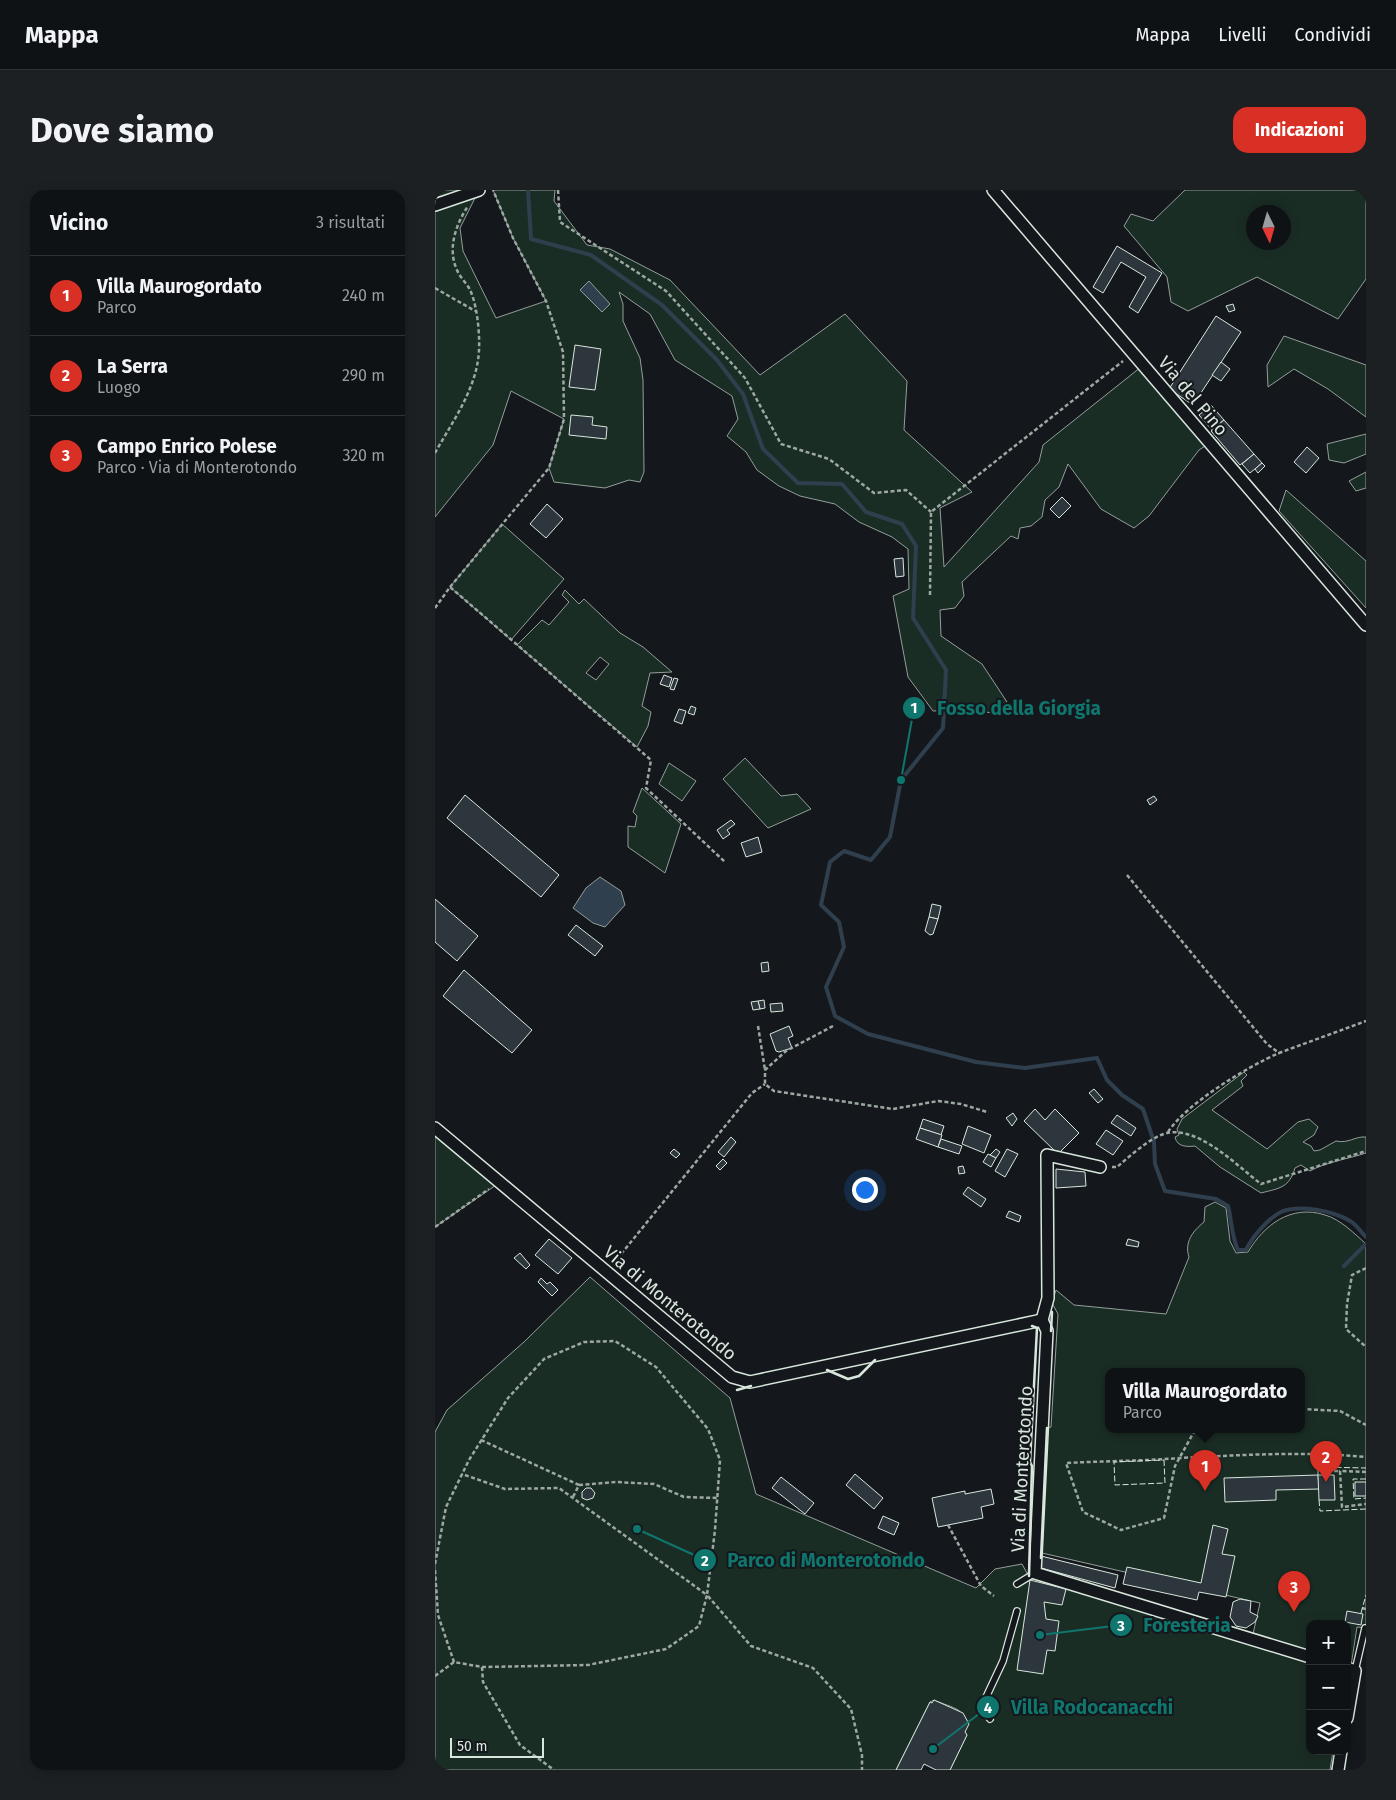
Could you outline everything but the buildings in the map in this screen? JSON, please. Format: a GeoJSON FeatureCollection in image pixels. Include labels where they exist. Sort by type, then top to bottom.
{"type":"FeatureCollection","features":[{"type":"Feature","properties":{"kind":"street"},"geometry":{"type":"LineString","coordinates":[[435,206],[479,190]]}},
{"type":"Feature","properties":{"kind":"street","name":"Via del Pino"},"geometry":{"type":"LineString","coordinates":[[993,190],[1366,625]]}},
{"type":"Feature","properties":{"kind":"street","name":"Via di Monterotondo"},"geometry":{"type":"LineString","coordinates":[[435,1128],[732,1377],[750,1382],[1042,1320]]}},
{"type":"Feature","properties":{"kind":"street","name":"Via di Monterotondo"},"geometry":{"type":"LineString","coordinates":[[1100,1167],[1047,1155],[1048,1298],[1042,1320],[1047,1331],[1035,1573],[1306,1656]]}},
{"type":"Feature","properties":{"kind":"street"},"geometry":{"type":"LineString","coordinates":[[1338,1770],[1340,1755]]}},
{"type":"Feature","properties":{"kind":"lane"},"geometry":{"type":"LineString","coordinates":[[1017,1584],[1035,1573]]}},
{"type":"Feature","properties":{"kind":"lane"},"geometry":{"type":"LineString","coordinates":[[990,1719],[981,1708],[1003,1662],[1017,1611]]}},
{"type":"Feature","properties":{"kind":"lane"},"geometry":{"type":"LineString","coordinates":[[1351,1670],[1364,1646],[1365,1628]]}},
{"type":"Feature","properties":{"kind":"path"},"geometry":{"type":"LineString","coordinates":[[435,453],[463,404],[478,361],[479,336],[471,292],[457,269],[452,249],[459,218],[479,190]]}},
{"type":"Feature","properties":{"kind":"path"},"geometry":{"type":"LineString","coordinates":[[435,608],[549,468],[564,419],[563,352],[546,301],[513,238],[493,190]]}},
{"type":"Feature","properties":{"kind":"path"},"geometry":{"type":"LineString","coordinates":[[558,190],[560,222],[666,291],[745,378],[781,444],[829,459],[874,492],[905,490],[931,512]]}},
{"type":"Feature","properties":{"kind":"path"},"geometry":{"type":"LineString","coordinates":[[435,288],[475,312]]}},
{"type":"Feature","properties":{"kind":"path"},"geometry":{"type":"LineString","coordinates":[[931,512],[1123,361]]}},
{"type":"Feature","properties":{"kind":"path"},"geometry":{"type":"LineString","coordinates":[[930,595],[931,512]]}},
{"type":"Feature","properties":{"kind":"path"},"geometry":{"type":"LineString","coordinates":[[450,588],[651,760],[646,788],[725,862]]}},
{"type":"Feature","properties":{"kind":"path"},"geometry":{"type":"LineString","coordinates":[[1127,876],[1267,1044],[1279,1053]]}},
{"type":"Feature","properties":{"kind":"path"},"geometry":{"type":"LineString","coordinates":[[1167,1134],[1173,1125],[1207,1096],[1254,1064],[1366,1021]]}},
{"type":"Feature","properties":{"kind":"path"},"geometry":{"type":"LineString","coordinates":[[758,1026],[765,1070],[765,1084]]}},
{"type":"Feature","properties":{"kind":"path"},"geometry":{"type":"LineString","coordinates":[[765,1070],[786,1051],[833,1026]]}},
{"type":"Feature","properties":{"kind":"path"},"geometry":{"type":"LineString","coordinates":[[765,1084],[774,1091],[893,1109],[938,1101],[961,1104],[987,1112]]}},
{"type":"Feature","properties":{"kind":"path"},"geometry":{"type":"LineString","coordinates":[[607,1272],[752,1093],[765,1084]]}},
{"type":"Feature","properties":{"kind":"path"},"geometry":{"type":"LineString","coordinates":[[1100,1167],[1117,1167],[1160,1136],[1183,1132],[1202,1140],[1261,1184],[1366,1151]]}},
{"type":"Feature","properties":{"kind":"path"},"geometry":{"type":"LineString","coordinates":[[435,1227],[499,1183]]}},
{"type":"Feature","properties":{"kind":"path"},"geometry":{"type":"LineString","coordinates":[[1366,1268],[1352,1275],[1347,1304],[1346,1329],[1366,1347]]}},
{"type":"Feature","properties":{"kind":"path"},"geometry":{"type":"LineString","coordinates":[[435,1564],[445,1507],[462,1474],[508,1398],[544,1359],[584,1342],[615,1341],[656,1367],[709,1429],[720,1460],[718,1498],[707,1595],[699,1626],[666,1649],[587,1665],[481,1667],[454,1662],[435,1676]]}},
{"type":"Feature","properties":{"kind":"path"},"geometry":{"type":"LineString","coordinates":[[1305,1409],[1340,1411],[1366,1425]]}},
{"type":"Feature","properties":{"kind":"path"},"geometry":{"type":"LineString","coordinates":[[1193,1433],[1179,1458],[1175,1466],[1164,1518],[1121,1530],[1083,1512],[1066,1463],[1179,1458],[1255,1453],[1329,1453],[1366,1457]]}},
{"type":"Feature","properties":{"kind":"path"},"geometry":{"type":"LineString","coordinates":[[481,1440],[579,1485],[616,1482],[654,1484],[684,1497],[718,1498]]}},
{"type":"Feature","properties":{"kind":"path"},"geometry":{"type":"LineString","coordinates":[[1321,1471],[1366,1472]]}},
{"type":"Feature","properties":{"kind":"path"},"geometry":{"type":"LineString","coordinates":[[1340,1471],[1342,1507],[1366,1504]]}},
{"type":"Feature","properties":{"kind":"path"},"geometry":{"type":"LineString","coordinates":[[462,1474],[505,1489],[559,1488],[707,1595],[751,1646],[813,1668],[851,1709],[862,1755],[862,1770]]}},
{"type":"Feature","properties":{"kind":"path"},"geometry":{"type":"LineString","coordinates":[[573,1498],[579,1485]]}},
{"type":"Feature","properties":{"kind":"path"},"geometry":{"type":"LineString","coordinates":[[948,1525],[981,1586],[994,1596]]}},
{"type":"Feature","properties":{"kind":"path"},"geometry":{"type":"LineString","coordinates":[[435,1570],[439,1615],[454,1662]]}},
{"type":"Feature","properties":{"kind":"path"},"geometry":{"type":"LineString","coordinates":[[481,1667],[483,1682],[521,1745],[554,1770]]}},
{"type":"Feature","properties":{"kind":"green space"},"geometry":{"type":"Polygon","coordinates":[[[435,190],[479,190],[460,228],[463,251],[496,318],[546,301],[513,238],[493,190],[555,190],[554,201],[587,245],[610,249],[670,280],[760,375],[845,314],[907,381],[904,430],[972,492],[940,508],[944,567],[1039,462],[1043,445],[1141,367],[1210,443],[1199,450],[1149,516],[1134,528],[1101,509],[1068,464],[1059,487],[1045,500],[1042,517],[1031,526],[1020,528],[1018,539],[1011,536],[962,582],[964,596],[955,608],[940,610],[941,636],[982,664],[1007,702],[992,713],[975,710],[933,711],[908,677],[893,596],[909,589],[908,549],[892,537],[859,522],[835,504],[800,496],[779,486],[757,470],[746,452],[727,436],[738,419],[732,396],[675,360],[650,314],[619,292],[623,304],[623,321],[640,358],[643,380],[644,472],[640,482],[629,480],[605,488],[554,482],[549,468],[564,419],[511,391],[493,445],[435,517],[435,190]]]}},
{"type":"Feature","properties":{"kind":"green space"},"geometry":{"type":"Polygon","coordinates":[[[1185,190],[1366,190],[1366,279],[1338,319],[1257,277],[1188,311],[1171,302],[1167,277],[1124,226],[1131,214],[1153,221],[1185,190]]]}},
{"type":"Feature","properties":{"kind":"green space"},"geometry":{"type":"Polygon","coordinates":[[[1284,336],[1366,365],[1366,417],[1328,389],[1294,369],[1268,387],[1267,365],[1284,336]]]}},
{"type":"Feature","properties":{"kind":"green space"},"geometry":{"type":"Polygon","coordinates":[[[1366,434],[1366,454],[1344,463],[1329,460],[1327,444],[1366,434]]]}},
{"type":"Feature","properties":{"kind":"green space"},"geometry":{"type":"Polygon","coordinates":[[[1366,472],[1366,488],[1356,491],[1349,481],[1366,472]]]}},
{"type":"Feature","properties":{"kind":"green space"},"geometry":{"type":"Polygon","coordinates":[[[1286,490],[1366,561],[1366,608],[1279,511],[1286,490]]]}},
{"type":"Feature","properties":{"kind":"green space"},"geometry":{"type":"Polygon","coordinates":[[[502,524],[564,579],[511,640],[450,587],[502,524]]]}},
{"type":"Feature","properties":{"kind":"green space"},"geometry":{"type":"Polygon","coordinates":[[[565,590],[579,604],[584,599],[620,633],[643,647],[672,672],[650,673],[642,706],[651,712],[648,726],[637,747],[517,645],[542,620],[549,625],[569,602],[562,595],[565,590]],[[600,657],[586,673],[596,680],[609,664],[600,657]]]}},
{"type":"Feature","properties":{"kind":"green space"},"geometry":{"type":"Polygon","coordinates":[[[745,758],[781,796],[797,794],[811,809],[768,828],[723,779],[745,758]]]}},
{"type":"Feature","properties":{"kind":"green space"},"geometry":{"type":"Polygon","coordinates":[[[669,763],[696,781],[682,801],[659,784],[669,763]]]}},
{"type":"Feature","properties":{"kind":"green space"},"geometry":{"type":"Polygon","coordinates":[[[642,788],[681,824],[665,873],[628,847],[628,826],[635,827],[637,816],[633,812],[642,788]]]}},
{"type":"Feature","properties":{"kind":"green space"},"geometry":{"type":"Polygon","coordinates":[[[1244,1072],[1247,1075],[1241,1081],[1243,1086],[1212,1110],[1267,1149],[1298,1122],[1309,1119],[1318,1127],[1314,1135],[1303,1142],[1311,1146],[1314,1151],[1320,1150],[1336,1141],[1340,1142],[1366,1137],[1366,1153],[1310,1171],[1301,1165],[1295,1168],[1290,1180],[1283,1186],[1261,1193],[1220,1167],[1195,1146],[1180,1145],[1175,1137],[1179,1135],[1177,1129],[1182,1119],[1244,1072]]]}},
{"type":"Feature","properties":{"kind":"green space"},"geometry":{"type":"Polygon","coordinates":[[[435,1128],[499,1183],[435,1227],[435,1128]]]}},
{"type":"Feature","properties":{"kind":"green space"},"geometry":{"type":"Polygon","coordinates":[[[1215,1202],[1226,1208],[1230,1241],[1236,1253],[1248,1252],[1262,1233],[1270,1226],[1280,1219],[1301,1212],[1313,1212],[1331,1217],[1347,1227],[1366,1244],[1366,1628],[1357,1627],[1351,1666],[1351,1620],[1306,1620],[1306,1652],[1253,1634],[1260,1603],[1042,1553],[1047,1428],[1051,1427],[1058,1314],[1052,1303],[1056,1290],[1074,1305],[1166,1314],[1189,1257],[1189,1242],[1196,1229],[1204,1222],[1205,1207],[1215,1202]]]}},
{"type":"Feature","properties":{"kind":"green space"},"geometry":{"type":"Polygon","coordinates":[[[590,1277],[730,1398],[756,1494],[976,1588],[995,1569],[1022,1564],[1027,1573],[1306,1662],[1306,1755],[1332,1755],[1330,1770],[950,1770],[967,1735],[964,1718],[962,1713],[953,1707],[934,1700],[930,1702],[896,1770],[435,1770],[435,1432],[447,1410],[524,1342],[590,1277]]]}},
{"type":"Feature","properties":{"kind":"water"},"geometry":{"type":"Polygon","coordinates":[[[589,281],[610,304],[602,312],[580,290],[589,281]]]}},
{"type":"Feature","properties":{"kind":"water"},"geometry":{"type":"Polygon","coordinates":[[[600,877],[621,891],[625,905],[605,927],[593,923],[573,908],[586,888],[600,877]]]}},
{"type":"Feature","properties":{"kind":"waterway"},"geometry":{"type":"LineString","coordinates":[[528,190],[531,239],[591,255],[662,305],[717,360],[743,394],[763,449],[798,483],[842,484],[866,512],[902,524],[916,546],[913,618],[946,670],[943,728],[901,780],[890,837],[871,860],[844,851],[830,862],[821,905],[839,922],[844,947],[826,987],[835,1016],[868,1034],[976,1062],[1025,1068],[1097,1058],[1107,1080],[1122,1095],[1143,1109],[1154,1142],[1155,1164],[1165,1191],[1216,1199],[1228,1206],[1238,1250],[1246,1250],[1267,1223],[1278,1214],[1290,1209],[1308,1209],[1335,1214],[1352,1222],[1366,1237]]}},
{"type":"Feature","properties":{"kind":"waterway"},"geometry":{"type":"LineString","coordinates":[[1344,1266],[1366,1244]]}},
{"type":"Feature","properties":{"kind":"fence"},"geometry":{"type":"LineString","coordinates":[[1164,1460],[1165,1483],[1115,1485],[1114,1462],[1164,1460]]}},
{"type":"Feature","properties":{"kind":"fence"},"geometry":{"type":"LineString","coordinates":[[1318,1475],[1318,1467],[1366,1468]]}},
{"type":"Feature","properties":{"kind":"fence"},"geometry":{"type":"LineString","coordinates":[[1366,1479],[1353,1479],[1354,1499],[1366,1498]]}},
{"type":"Feature","properties":{"kind":"fence"},"geometry":{"type":"LineString","coordinates":[[1319,1500],[1320,1511],[1366,1509]]}},
{"type":"Feature","properties":{"kind":"fence"},"geometry":{"type":"LineString","coordinates":[[1361,1613],[1366,1595]]}},
{"type":"Feature","properties":{"kind":"wall"},"geometry":{"type":"LineString","coordinates":[[1051,1331],[1052,1312]]}},
{"type":"Feature","properties":{"kind":"wall"},"geometry":{"type":"LineString","coordinates":[[1029,1576],[1032,1466],[1030,1462],[1037,1328],[1032,1326]]}},
{"type":"Feature","properties":{"kind":"wall"},"geometry":{"type":"LineString","coordinates":[[827,1370],[848,1379],[859,1376],[875,1360]]}},
{"type":"Feature","properties":{"kind":"wall"},"geometry":{"type":"LineString","coordinates":[[737,1390],[751,1386]]}},
{"type":"Feature","properties":{"kind":"wall"},"geometry":{"type":"LineString","coordinates":[[1041,1558],[1047,1428]]}},
{"type":"Feature","properties":{"kind":"place","name":"Fosso della Giorgia"},"geometry":{"type":"Point","coordinates":[901,780]}},
{"type":"Feature","properties":{"kind":"place","name":"La Serra"},"geometry":{"type":"Point","coordinates":[1326,1482]}},
{"type":"Feature","properties":{"kind":"place","name":"Villa Maurogordato"},"geometry":{"type":"Point","coordinates":[1205,1491]}},
{"type":"Feature","properties":{"kind":"place","name":"Parco di Monterotondo"},"geometry":{"type":"Point","coordinates":[637,1529]}},
{"type":"Feature","properties":{"kind":"place","name":"Campo Enrico Polese"},"geometry":{"type":"Point","coordinates":[1294,1612]}},
{"type":"Feature","properties":{"kind":"place","name":"Foresteria"},"geometry":{"type":"Point","coordinates":[1040,1635]}},
{"type":"Feature","properties":{"kind":"place","name":"Villa Rodocanacchi"},"geometry":{"type":"Point","coordinates":[933,1749]}}]}
